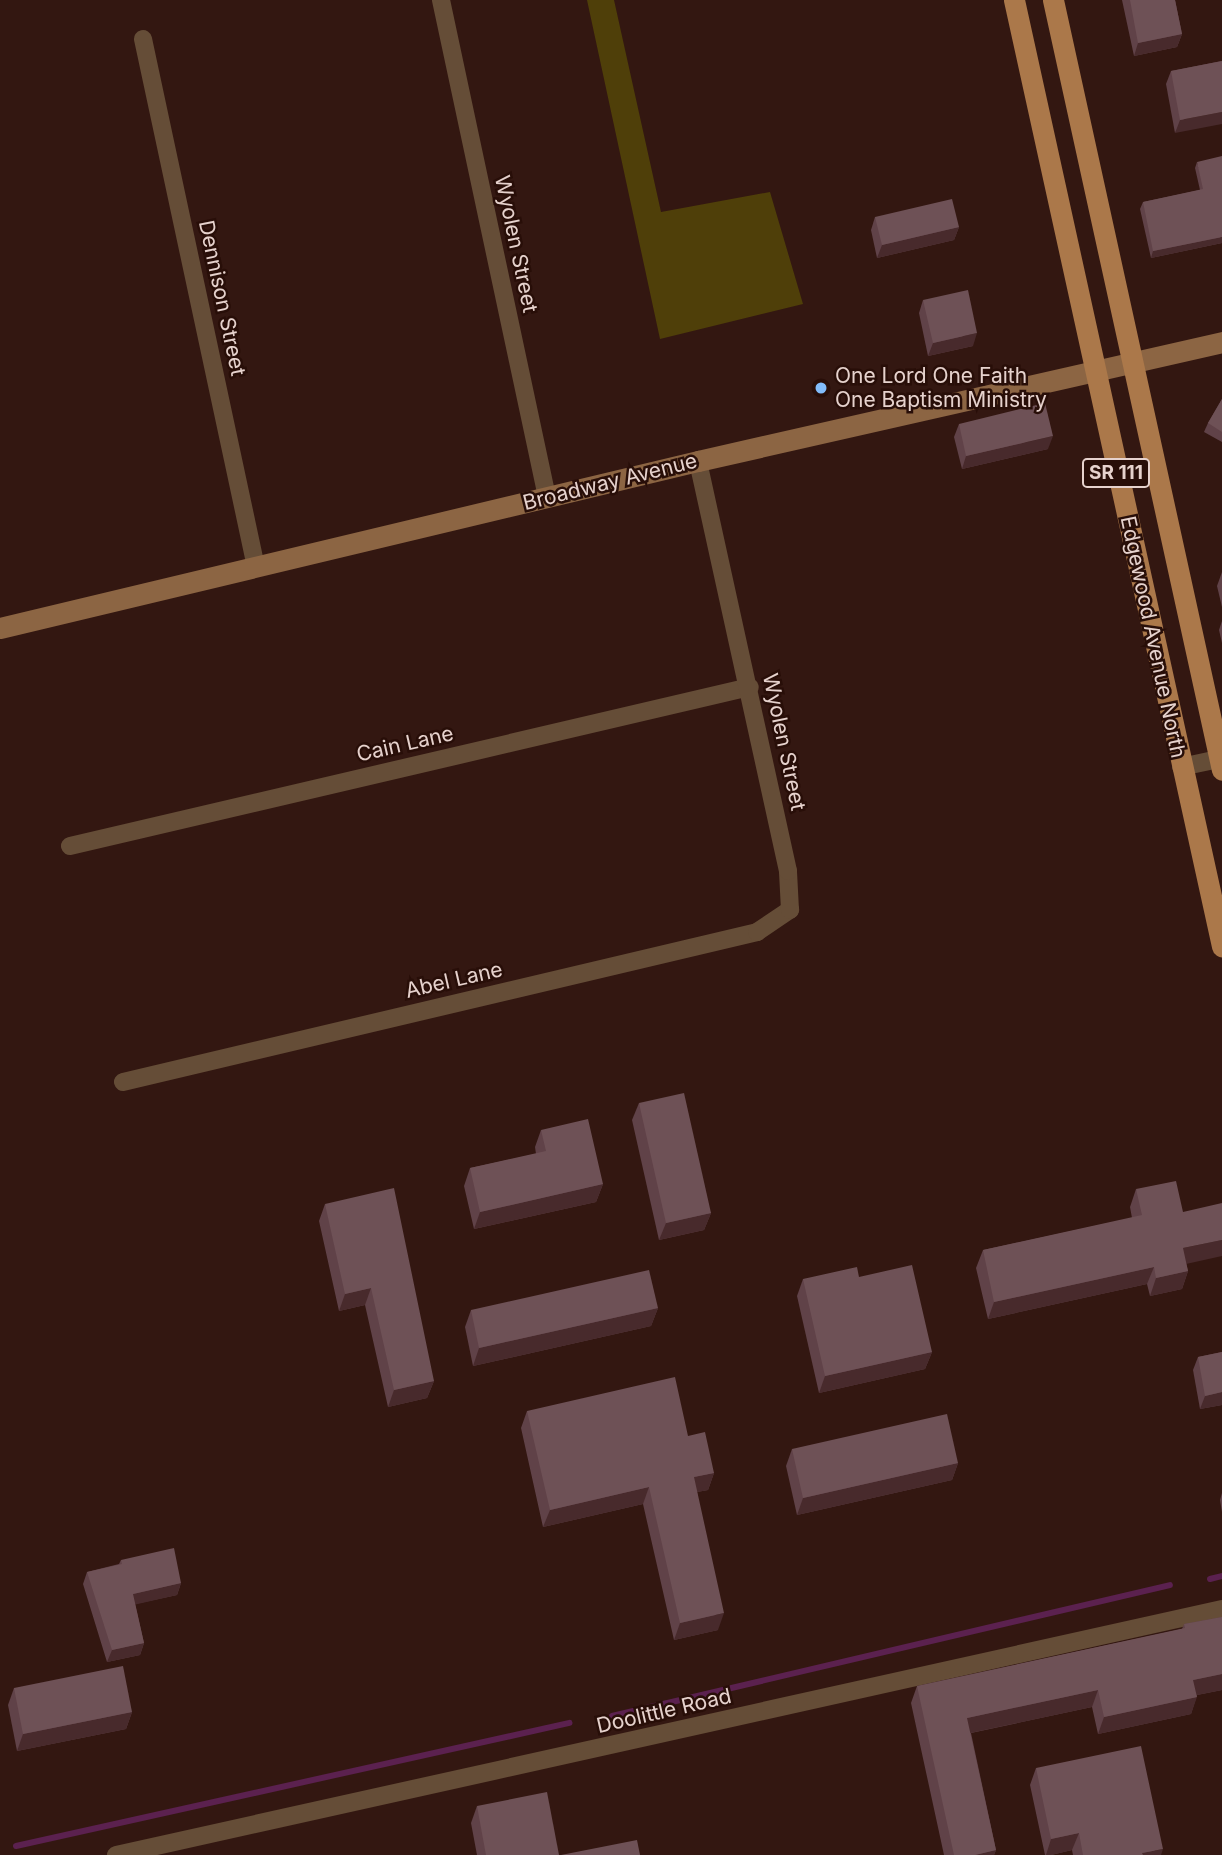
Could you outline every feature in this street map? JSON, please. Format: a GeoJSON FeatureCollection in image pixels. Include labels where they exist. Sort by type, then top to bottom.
{"type":"FeatureCollection","features":[{"type":"Feature","properties":{"kind":"main road","name":"Edgewood Avenue North"},"geometry":{"type":"LineString","coordinates":[[1014,0],[1222,946]]}},
{"type":"Feature","properties":{"kind":"main road","name":"Edgewood Avenue North"},"geometry":{"type":"LineString","coordinates":[[1053,0],[1129,362],[1221,765]]}},
{"type":"Feature","properties":{"kind":"street","name":"Wyolen Street"},"geometry":{"type":"LineString","coordinates":[[441,0],[547,497]]}},
{"type":"Feature","properties":{"kind":"street","name":"Dennison Street"},"geometry":{"type":"LineString","coordinates":[[143,39],[256,567]]}},
{"type":"Feature","properties":{"kind":"street","name":"Broadway Avenue"},"geometry":{"type":"LineString","coordinates":[[0,628],[698,461],[1222,342]]}},
{"type":"Feature","properties":{"kind":"street","name":"Wyolen Street"},"geometry":{"type":"LineString","coordinates":[[698,461],[750,687],[788,871],[790,910]]}},
{"type":"Feature","properties":{"kind":"street","name":"Cain Lane"},"geometry":{"type":"LineString","coordinates":[[70,846],[750,687]]}},
{"type":"Feature","properties":{"kind":"street"},"geometry":{"type":"LineString","coordinates":[[1181,767],[1221,765]]}},
{"type":"Feature","properties":{"kind":"street","name":"Abel Lane"},"geometry":{"type":"LineString","coordinates":[[123,1082],[757,932],[790,910]]}},
{"type":"Feature","properties":{"kind":"street","name":"Doolittle Road"},"geometry":{"type":"LineString","coordinates":[[116,1855],[1222,1609]]}},
{"type":"Feature","properties":{"kind":"shaded area"},"geometry":{"type":"Polygon","coordinates":[[[587,0],[614,0],[661,212],[770,192],[803,304],[660,339],[587,0]]]}},
{"type":"Feature","properties":{"kind":"building"},"geometry":{"type":"Polygon","coordinates":[[[1130,0],[1175,0],[1182,34],[1138,43],[1130,0]]]}},
{"type":"Feature","properties":{"kind":"building"},"geometry":{"type":"Polygon","coordinates":[[[1222,61],[1222,112],[1180,120],[1171,71],[1222,61]]]}},
{"type":"Feature","properties":{"kind":"building"},"geometry":{"type":"Polygon","coordinates":[[[1222,156],[1222,237],[1153,251],[1143,202],[1203,189],[1197,162],[1222,156]]]}},
{"type":"Feature","properties":{"kind":"building"},"geometry":{"type":"Polygon","coordinates":[[[952,199],[959,227],[882,245],[875,217],[952,199]]]}},
{"type":"Feature","properties":{"kind":"building"},"geometry":{"type":"Polygon","coordinates":[[[968,290],[977,333],[933,343],[923,300],[968,290]]]}},
{"type":"Feature","properties":{"kind":"building"},"geometry":{"type":"Polygon","coordinates":[[[1222,399],[1222,432],[1208,423],[1222,399]]]}},
{"type":"Feature","properties":{"kind":"building"},"geometry":{"type":"Polygon","coordinates":[[[1045,403],[1053,436],[966,456],[959,424],[1045,403]]]}},
{"type":"Feature","properties":{"kind":"building"},"geometry":{"type":"Polygon","coordinates":[[[684,1093],[711,1213],[666,1223],[639,1103],[684,1093]]]}},
{"type":"Feature","properties":{"kind":"building"},"geometry":{"type":"Polygon","coordinates":[[[588,1119],[603,1184],[480,1212],[470,1168],[546,1151],[541,1130],[588,1119]]]}},
{"type":"Feature","properties":{"kind":"building"},"geometry":{"type":"Polygon","coordinates":[[[1176,1181],[1183,1212],[1222,1203],[1222,1240],[1183,1248],[1188,1271],[1156,1278],[1154,1267],[994,1302],[983,1250],[1142,1215],[1136,1189],[1176,1181]]]}},
{"type":"Feature","properties":{"kind":"building"},"geometry":{"type":"Polygon","coordinates":[[[394,1188],[434,1381],[394,1390],[371,1288],[345,1294],[325,1204],[394,1188]]]}},
{"type":"Feature","properties":{"kind":"building"},"geometry":{"type":"Polygon","coordinates":[[[912,1265],[932,1352],[825,1376],[803,1279],[857,1267],[859,1277],[912,1265]]]}},
{"type":"Feature","properties":{"kind":"building"},"geometry":{"type":"Polygon","coordinates":[[[649,1270],[658,1308],[479,1348],[471,1310],[649,1270]]]}},
{"type":"Feature","properties":{"kind":"building"},"geometry":{"type":"Polygon","coordinates":[[[1222,1352],[1222,1392],[1205,1396],[1198,1357],[1222,1352]]]}},
{"type":"Feature","properties":{"kind":"building"},"geometry":{"type":"Polygon","coordinates":[[[675,1377],[688,1436],[705,1432],[714,1473],[694,1477],[724,1613],[680,1623],[649,1487],[550,1510],[527,1411],[675,1377]]]}},
{"type":"Feature","properties":{"kind":"building"},"geometry":{"type":"Polygon","coordinates":[[[947,1414],[958,1463],[803,1498],[792,1449],[947,1414]]]}},
{"type":"Feature","properties":{"kind":"building"},"geometry":{"type":"Polygon","coordinates":[[[174,1548],[181,1583],[133,1594],[144,1643],[112,1650],[87,1572],[122,1564],[121,1560],[174,1548]]]}},
{"type":"Feature","properties":{"kind":"building"},"geometry":{"type":"Polygon","coordinates":[[[1222,1617],[1222,1674],[1193,1680],[1197,1697],[1104,1717],[1098,1690],[967,1718],[996,1850],[975,1855],[954,1855],[917,1686],[1185,1628],[1184,1624],[1222,1617]]]}},
{"type":"Feature","properties":{"kind":"building"},"geometry":{"type":"Polygon","coordinates":[[[123,1666],[132,1712],[23,1734],[14,1688],[123,1666]]]}},
{"type":"Feature","properties":{"kind":"building"},"geometry":{"type":"Polygon","coordinates":[[[1141,1746],[1163,1849],[1142,1853],[1143,1855],[1083,1855],[1079,1833],[1051,1839],[1036,1768],[1141,1746]]]}},
{"type":"Feature","properties":{"kind":"building"},"geometry":{"type":"Polygon","coordinates":[[[547,1792],[559,1855],[486,1855],[477,1806],[547,1792]]]}},
{"type":"Feature","properties":{"kind":"building"},"geometry":{"type":"Polygon","coordinates":[[[637,1840],[640,1855],[561,1855],[637,1840]]]}},
{"type":"Feature","properties":{"kind":"waterway"},"geometry":{"type":"LineString","coordinates":[[1210,1579],[1222,1576]]}},
{"type":"Feature","properties":{"kind":"waterway"},"geometry":{"type":"LineString","coordinates":[[612,1716],[1170,1585]]}},
{"type":"Feature","properties":{"kind":"waterway"},"geometry":{"type":"LineString","coordinates":[[16,1846],[569,1723]]}},
{"type":"Feature","properties":{"kind":"place","name":"One Lord One Faith One Baptism Ministry"},"geometry":{"type":"Point","coordinates":[821,388]}}]}
